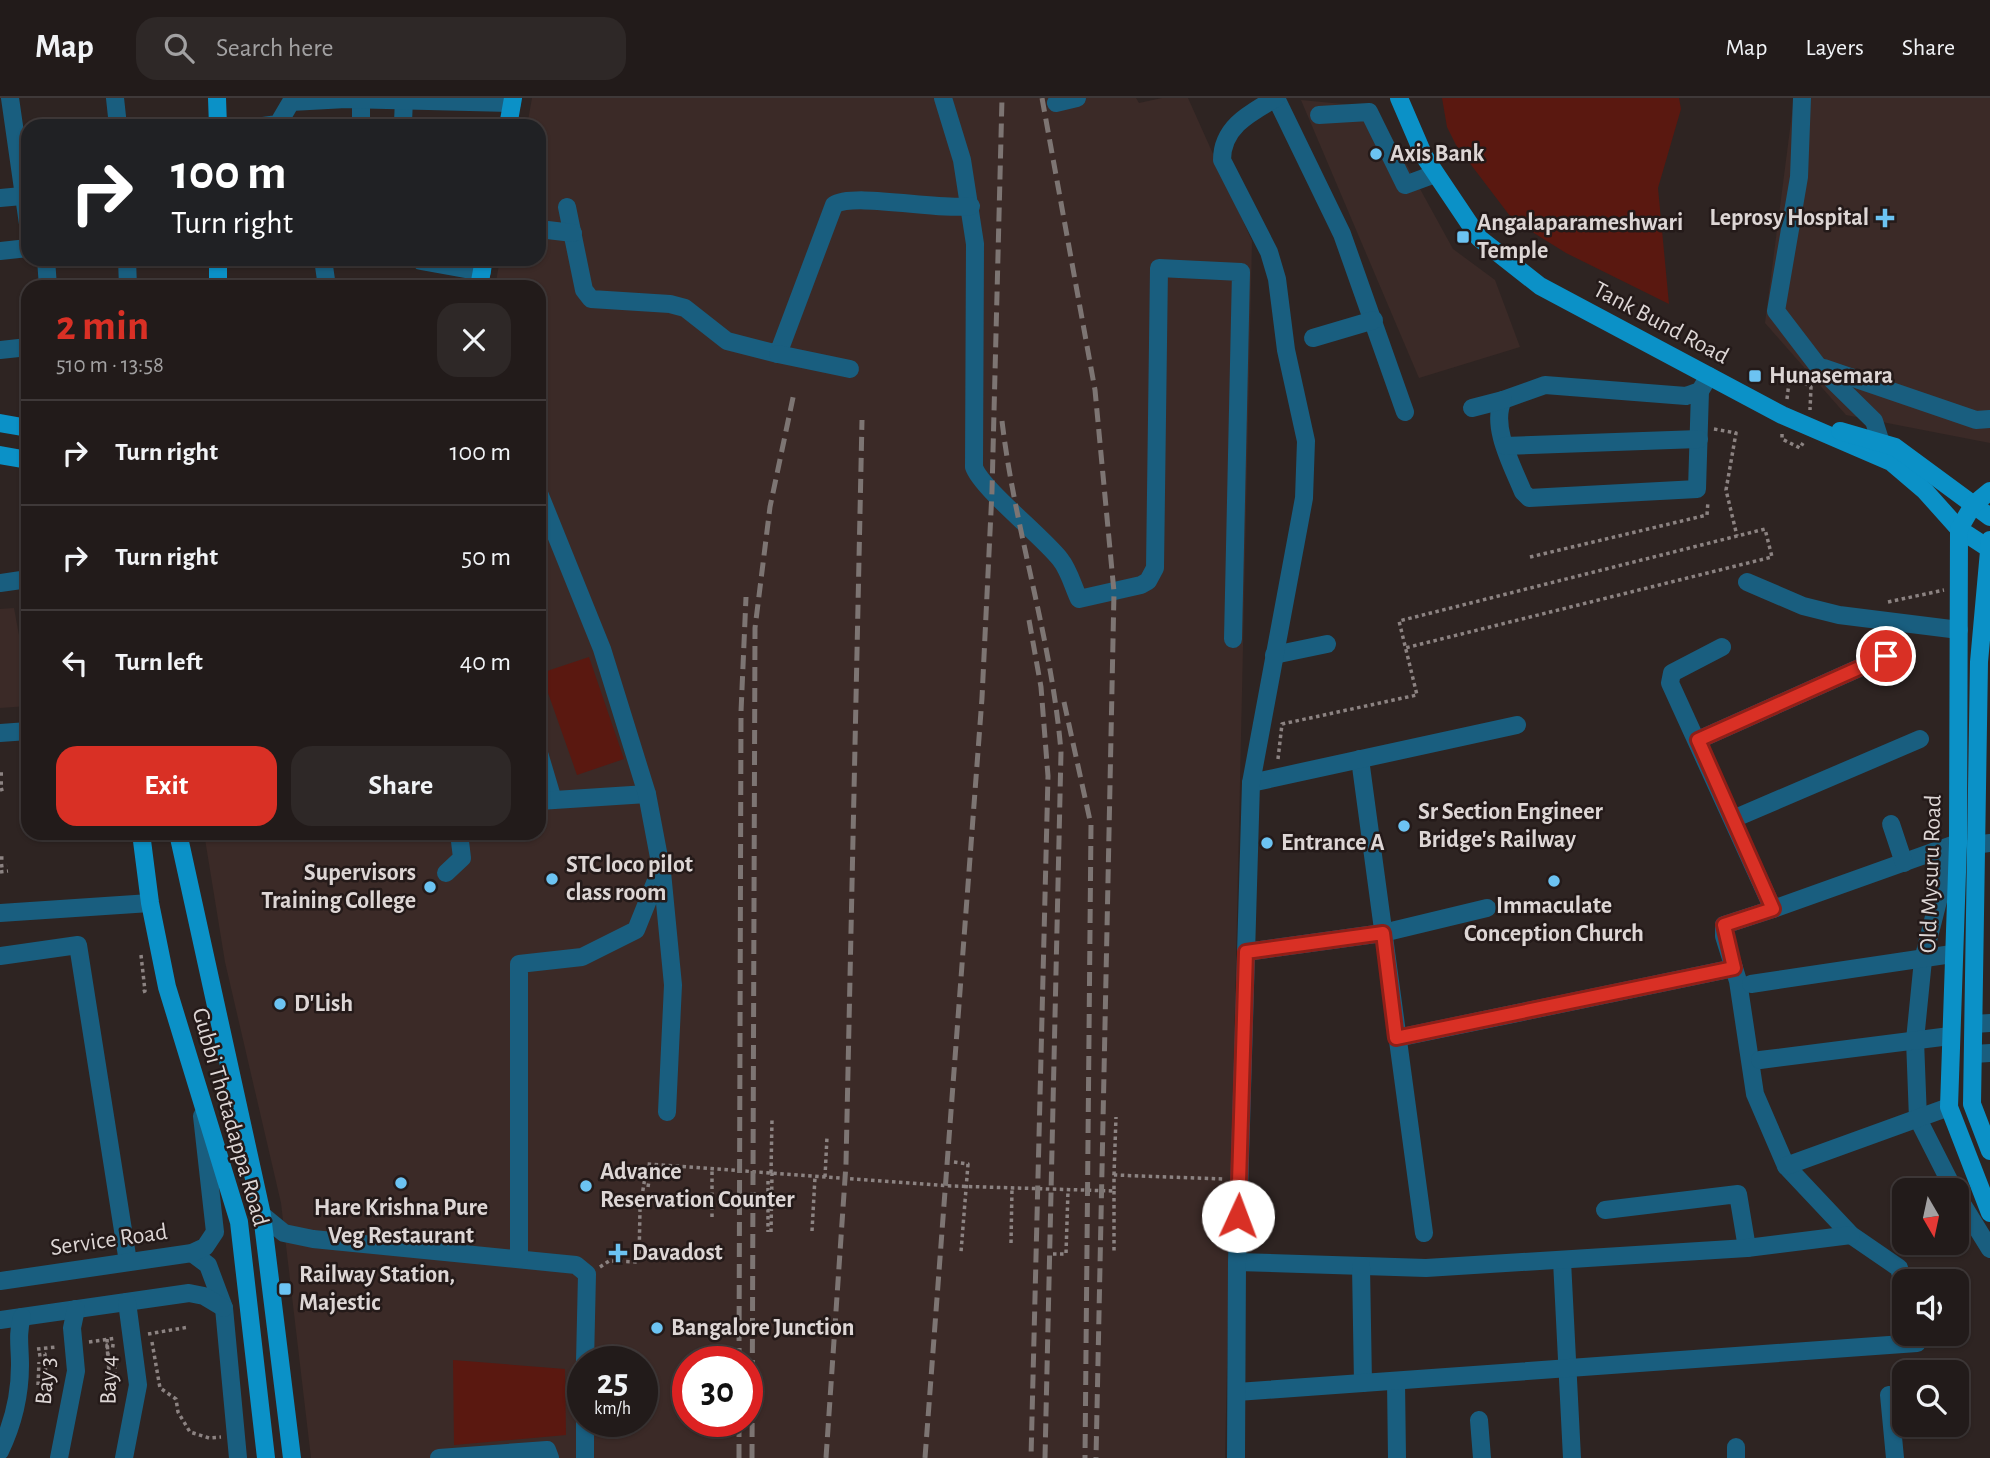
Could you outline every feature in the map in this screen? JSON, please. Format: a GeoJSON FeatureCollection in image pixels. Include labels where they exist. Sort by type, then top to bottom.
{"type":"FeatureCollection","features":[{"type":"Feature","properties":{"kind":"main road"},"geometry":{"type":"LineString","coordinates":[[217,98],[218,119]]}},
{"type":"Feature","properties":{"kind":"main road","name":"Tank Bund Road"},"geometry":{"type":"LineString","coordinates":[[1399,98],[1424,156],[1479,237],[1540,286],[1704,384],[1891,462],[1925,491],[1959,529],[1989,544]]}},
{"type":"Feature","properties":{"kind":"main road","name":"Tank Bund Road"},"geometry":{"type":"LineString","coordinates":[[1408,98],[1432,152],[1486,232],[1545,279],[1828,428],[1895,447],[1990,517]]}},
{"type":"Feature","properties":{"kind":"main road"},"geometry":{"type":"LineString","coordinates":[[509,119],[513,100]]}},
{"type":"Feature","properties":{"kind":"main road"},"geometry":{"type":"LineString","coordinates":[[0,423],[21,427]]}},
{"type":"Feature","properties":{"kind":"main road"},"geometry":{"type":"LineString","coordinates":[[0,455],[21,459]]}},
{"type":"Feature","properties":{"kind":"main road"},"geometry":{"type":"LineString","coordinates":[[1959,529],[1973,505],[1990,491]]}},
{"type":"Feature","properties":{"kind":"main road","name":"Old Mysuru Road"},"geometry":{"type":"LineString","coordinates":[[1959,529],[1959,630],[1969,844],[1982,1024],[1982,1053],[1972,1104],[1990,1152]]}},
{"type":"Feature","properties":{"kind":"main road","name":"Old Mysuru Road"},"geometry":{"type":"LineString","coordinates":[[1989,544],[1984,671],[1969,844],[1952,954],[1949,1107],[1990,1213]]}},
{"type":"Feature","properties":{"kind":"main road","name":"Gubbi Thotadappa Road"},"geometry":{"type":"LineString","coordinates":[[142,840],[150,903],[167,987],[239,1222],[266,1458]]}},
{"type":"Feature","properties":{"kind":"main road","name":"Gubbi Thotadappa Road"},"geometry":{"type":"LineString","coordinates":[[180,840],[262,1215],[292,1458]]}},
{"type":"Feature","properties":{"kind":"street"},"geometry":{"type":"LineString","coordinates":[[10,98],[21,188]]}},
{"type":"Feature","properties":{"kind":"street"},"geometry":{"type":"LineString","coordinates":[[115,98],[117,119]]}},
{"type":"Feature","properties":{"kind":"street"},"geometry":{"type":"LineString","coordinates":[[943,98],[962,160],[975,244],[974,467],[983,483],[1016,512],[1062,562],[1079,598],[1141,585],[1148,581],[1155,568],[1159,268],[1241,272],[1233,639]]}},
{"type":"Feature","properties":{"kind":"street"},"geometry":{"type":"LineString","coordinates":[[1056,103],[1077,98]]}},
{"type":"Feature","properties":{"kind":"street"},"geometry":{"type":"LineString","coordinates":[[1236,1458],[1237,1262],[1251,783],[1304,498],[1306,441],[1294,393],[1277,279],[1269,252],[1222,160],[1227,134],[1245,106],[1276,98],[1342,234],[1405,412]]}},
{"type":"Feature","properties":{"kind":"street"},"geometry":{"type":"LineString","coordinates":[[1802,98],[1799,177],[1776,311],[1818,366],[1874,421],[1881,443]]}},
{"type":"Feature","properties":{"kind":"street"},"geometry":{"type":"LineString","coordinates":[[351,99],[359,119]]}},
{"type":"Feature","properties":{"kind":"street"},"geometry":{"type":"LineString","coordinates":[[281,119],[290,102],[351,99],[513,100]]}},
{"type":"Feature","properties":{"kind":"street"},"geometry":{"type":"LineString","coordinates":[[403,119],[404,100]]}},
{"type":"Feature","properties":{"kind":"street"},"geometry":{"type":"LineString","coordinates":[[1319,115],[1369,112],[1405,185],[1435,174]]}},
{"type":"Feature","properties":{"kind":"street"},"geometry":{"type":"LineString","coordinates":[[0,198],[21,196]]}},
{"type":"Feature","properties":{"kind":"street"},"geometry":{"type":"LineString","coordinates":[[778,354],[834,205],[850,199],[897,205],[971,206]]}},
{"type":"Feature","properties":{"kind":"street"},"geometry":{"type":"LineString","coordinates":[[566,207],[584,289],[591,299],[670,304],[685,308],[727,341],[850,369]]}},
{"type":"Feature","properties":{"kind":"street"},"geometry":{"type":"LineString","coordinates":[[546,230],[573,233]]}},
{"type":"Feature","properties":{"kind":"street"},"geometry":{"type":"LineString","coordinates":[[0,251],[21,249]]}},
{"type":"Feature","properties":{"kind":"street"},"geometry":{"type":"LineString","coordinates":[[446,266],[481,273]]}},
{"type":"Feature","properties":{"kind":"street"},"geometry":{"type":"LineString","coordinates":[[1313,338],[1374,320]]}},
{"type":"Feature","properties":{"kind":"street"},"geometry":{"type":"LineString","coordinates":[[0,350],[21,348]]}},
{"type":"Feature","properties":{"kind":"street"},"geometry":{"type":"LineString","coordinates":[[1818,366],[1976,420],[1990,419]]}},
{"type":"Feature","properties":{"kind":"street"},"geometry":{"type":"LineString","coordinates":[[1503,400],[1498,409],[1505,446],[1523,492],[1529,498],[1698,489],[1707,437],[1704,384]]}},
{"type":"Feature","properties":{"kind":"street"},"geometry":{"type":"LineString","coordinates":[[1472,408],[1545,386],[1686,396],[1704,384]]}},
{"type":"Feature","properties":{"kind":"street"},"geometry":{"type":"LineString","coordinates":[[1505,446],[1707,437]]}},
{"type":"Feature","properties":{"kind":"street"},"geometry":{"type":"LineString","coordinates":[[546,510],[602,649],[647,794],[662,868],[673,985],[667,1112]]}},
{"type":"Feature","properties":{"kind":"street"},"geometry":{"type":"LineString","coordinates":[[0,583],[21,580]]}},
{"type":"Feature","properties":{"kind":"street"},"geometry":{"type":"LineString","coordinates":[[1747,582],[1803,606],[1839,615],[1959,630]]}},
{"type":"Feature","properties":{"kind":"street"},"geometry":{"type":"LineString","coordinates":[[1274,655],[1327,644]]}},
{"type":"Feature","properties":{"kind":"street"},"geometry":{"type":"LineString","coordinates":[[1722,647],[1672,673],[1670,678],[1773,909]]}},
{"type":"Feature","properties":{"kind":"street"},"geometry":{"type":"LineString","coordinates":[[1698,740],[1886,656]]}},
{"type":"Feature","properties":{"kind":"street"},"geometry":{"type":"LineString","coordinates":[[1251,783],[1517,725]]}},
{"type":"Feature","properties":{"kind":"street"},"geometry":{"type":"LineString","coordinates":[[0,733],[21,732]]}},
{"type":"Feature","properties":{"kind":"street"},"geometry":{"type":"LineString","coordinates":[[1733,819],[1920,739]]}},
{"type":"Feature","properties":{"kind":"street"},"geometry":{"type":"LineString","coordinates":[[1360,759],[1423,1233]]}},
{"type":"Feature","properties":{"kind":"street"},"geometry":{"type":"LineString","coordinates":[[546,800],[647,794]]}},
{"type":"Feature","properties":{"kind":"street"},"geometry":{"type":"LineString","coordinates":[[1891,824],[1904,863]]}},
{"type":"Feature","properties":{"kind":"street"},"geometry":{"type":"LineString","coordinates":[[446,873],[461,859],[460,840]]}},
{"type":"Feature","properties":{"kind":"street"},"geometry":{"type":"LineString","coordinates":[[1899,1269],[1851,1235],[1786,1166],[1755,1094],[1724,925],[1904,863],[1969,844]]}},
{"type":"Feature","properties":{"kind":"street"},"geometry":{"type":"LineString","coordinates":[[1948,1178],[1918,1119],[1915,1040],[1923,960],[1969,844]]}},
{"type":"Feature","properties":{"kind":"street"},"geometry":{"type":"LineString","coordinates":[[519,1259],[519,964],[582,957],[636,930],[662,868]]}},
{"type":"Feature","properties":{"kind":"street"},"geometry":{"type":"LineString","coordinates":[[0,913],[150,903]]}},
{"type":"Feature","properties":{"kind":"street"},"geometry":{"type":"LineString","coordinates":[[1246,952],[1383,933],[1487,908]]}},
{"type":"Feature","properties":{"kind":"street"},"geometry":{"type":"LineString","coordinates":[[0,956],[78,945],[128,1262]]}},
{"type":"Feature","properties":{"kind":"street"},"geometry":{"type":"LineString","coordinates":[[1751,984],[1952,954]]}},
{"type":"Feature","properties":{"kind":"street"},"geometry":{"type":"LineString","coordinates":[[1396,1038],[1734,968]]}},
{"type":"Feature","properties":{"kind":"street"},"geometry":{"type":"LineString","coordinates":[[1760,1060],[1950,1035]]}},
{"type":"Feature","properties":{"kind":"street","name":"Service Road"},"geometry":{"type":"LineString","coordinates":[[0,1281],[192,1253],[205,1247],[215,1231],[196,1081]]}},
{"type":"Feature","properties":{"kind":"street"},"geometry":{"type":"LineString","coordinates":[[1786,1166],[1949,1107]]}},
{"type":"Feature","properties":{"kind":"street"},"geometry":{"type":"LineString","coordinates":[[1605,1210],[1738,1194],[1746,1248]]}},
{"type":"Feature","properties":{"kind":"street"},"geometry":{"type":"LineString","coordinates":[[262,1215],[284,1233],[313,1239],[576,1265],[587,1274],[585,1346]]}},
{"type":"Feature","properties":{"kind":"street"},"geometry":{"type":"LineString","coordinates":[[1969,1215],[1990,1249]]}},
{"type":"Feature","properties":{"kind":"street"},"geometry":{"type":"LineString","coordinates":[[1237,1262],[1426,1268],[1746,1248],[1851,1235]]}},
{"type":"Feature","properties":{"kind":"street"},"geometry":{"type":"LineString","coordinates":[[192,1253],[208,1265],[224,1308],[238,1458]]}},
{"type":"Feature","properties":{"kind":"street"},"geometry":{"type":"LineString","coordinates":[[1562,1261],[1572,1458]]}},
{"type":"Feature","properties":{"kind":"street"},"geometry":{"type":"LineString","coordinates":[[1361,1266],[1363,1383]]}},
{"type":"Feature","properties":{"kind":"street"},"geometry":{"type":"LineString","coordinates":[[0,1320],[189,1293],[204,1296],[224,1308]]}},
{"type":"Feature","properties":{"kind":"street","name":"Bay 4"},"geometry":{"type":"LineString","coordinates":[[124,1458],[138,1384],[127,1302]]}},
{"type":"Feature","properties":{"kind":"street","name":"Bay 3"},"geometry":{"type":"LineString","coordinates":[[59,1458],[76,1371],[72,1328],[76,1310]]}},
{"type":"Feature","properties":{"kind":"street"},"geometry":{"type":"LineString","coordinates":[[0,1451],[16,1404],[20,1363],[18,1342],[23,1317]]}},
{"type":"Feature","properties":{"kind":"street"},"geometry":{"type":"LineString","coordinates":[[1237,1392],[1892,1345]]}},
{"type":"Feature","properties":{"kind":"street"},"geometry":{"type":"LineString","coordinates":[[1396,1381],[1396,1458]]}},
{"type":"Feature","properties":{"kind":"street"},"geometry":{"type":"LineString","coordinates":[[1889,1395],[1895,1458]]}},
{"type":"Feature","properties":{"kind":"street"},"geometry":{"type":"LineString","coordinates":[[1479,1420],[1482,1458]]}},
{"type":"Feature","properties":{"kind":"street"},"geometry":{"type":"LineString","coordinates":[[585,1437],[585,1458]]}},
{"type":"Feature","properties":{"kind":"street"},"geometry":{"type":"LineString","coordinates":[[439,1458],[547,1450],[551,1458]]}},
{"type":"Feature","properties":{"kind":"path"},"geometry":{"type":"LineString","coordinates":[[1790,374],[1811,387],[1810,419]]}},
{"type":"Feature","properties":{"kind":"path"},"geometry":{"type":"LineString","coordinates":[[1712,417],[1707,437],[1736,433],[1726,490],[1737,536]]}},
{"type":"Feature","properties":{"kind":"path"},"geometry":{"type":"LineString","coordinates":[[1780,431],[1801,446],[1782,439]]}},
{"type":"Feature","properties":{"kind":"path"},"geometry":{"type":"LineString","coordinates":[[1530,557],[1707,515],[1708,490]]}},
{"type":"Feature","properties":{"kind":"path"},"geometry":{"type":"LineString","coordinates":[[1277,766],[1282,724],[1417,695],[1405,648],[1399,621],[1765,529],[1772,556],[1405,648]]}},
{"type":"Feature","properties":{"kind":"path"},"geometry":{"type":"LineString","coordinates":[[1888,602],[1959,586]]}},
{"type":"Feature","properties":{"kind":"path"},"geometry":{"type":"LineString","coordinates":[[0,858],[7,858]]}},
{"type":"Feature","properties":{"kind":"path"},"geometry":{"type":"LineString","coordinates":[[0,866],[7,865]]}},
{"type":"Feature","properties":{"kind":"path"},"geometry":{"type":"LineString","coordinates":[[0,872],[8,871]]}},
{"type":"Feature","properties":{"kind":"path"},"geometry":{"type":"LineString","coordinates":[[141,953],[145,991],[142,992]]}},
{"type":"Feature","properties":{"kind":"path"},"geometry":{"type":"LineString","coordinates":[[1114,1253],[1116,1117]]}},
{"type":"Feature","properties":{"kind":"path"},"geometry":{"type":"LineString","coordinates":[[770,1232],[772,1119]]}},
{"type":"Feature","properties":{"kind":"path"},"geometry":{"type":"LineString","coordinates":[[825,1177],[827,1137]]}},
{"type":"Feature","properties":{"kind":"path"},"geometry":{"type":"LineString","coordinates":[[954,1162],[968,1164],[961,1252]]}},
{"type":"Feature","properties":{"kind":"path"},"geometry":{"type":"LineString","coordinates":[[648,1183],[647,1164],[652,1164],[1012,1188],[1114,1191]]}},
{"type":"Feature","properties":{"kind":"path"},"geometry":{"type":"LineString","coordinates":[[712,1168],[712,1217]]}},
{"type":"Feature","properties":{"kind":"path"},"geometry":{"type":"LineString","coordinates":[[587,1274],[609,1261],[639,1262],[640,1209],[650,1175]]}},
{"type":"Feature","properties":{"kind":"path"},"geometry":{"type":"LineString","coordinates":[[1114,1175],[1237,1180]]}},
{"type":"Feature","properties":{"kind":"path"},"geometry":{"type":"LineString","coordinates":[[812,1231],[815,1176]]}},
{"type":"Feature","properties":{"kind":"path"},"geometry":{"type":"LineString","coordinates":[[1011,1243],[1012,1188]]}},
{"type":"Feature","properties":{"kind":"path"},"geometry":{"type":"LineString","coordinates":[[1053,1254],[1066,1254],[1068,1190]]}},
{"type":"Feature","properties":{"kind":"path"},"geometry":{"type":"LineString","coordinates":[[189,1326],[150,1333],[160,1388],[176,1399],[178,1412],[190,1432],[209,1438],[221,1437]]}},
{"type":"Feature","properties":{"kind":"path"},"geometry":{"type":"LineString","coordinates":[[103,1396],[108,1371],[107,1345],[115,1345],[113,1389],[106,1388],[109,1372],[107,1339]]}},
{"type":"Feature","properties":{"kind":"path"},"geometry":{"type":"LineString","coordinates":[[38,1354],[45,1354],[47,1367],[41,1399]]}},
{"type":"Feature","properties":{"kind":"shaded area"},"geometry":{"type":"Polygon","coordinates":[[[532,98],[1136,98],[1139,103],[1162,98],[1188,98],[1252,241],[1225,1458],[311,1458],[281,1203],[225,962],[205,840],[546,840],[546,280],[496,280],[499,266],[546,266],[546,119],[528,119],[532,98]]]}},
{"type":"Feature","properties":{"kind":"shaded area"},"geometry":{"type":"Polygon","coordinates":[[[1442,98],[1679,98],[1681,109],[1658,188],[1669,304],[1566,253],[1513,220],[1456,145],[1447,127],[1442,98]]]}},
{"type":"Feature","properties":{"kind":"shaded area","name":"Leprosy Hospital"},"geometry":{"type":"Polygon","coordinates":[[[1794,98],[1990,98],[1990,443],[1846,415],[1765,323],[1794,98]]]}},
{"type":"Feature","properties":{"kind":"shaded area"},"geometry":{"type":"Polygon","coordinates":[[[1301,100],[1375,107],[1453,249],[1495,280],[1520,347],[1419,378],[1301,100]]]}},
{"type":"Feature","properties":{"kind":"shaded area"},"geometry":{"type":"Polygon","coordinates":[[[14,608],[21,646],[21,706],[0,708],[0,609],[14,608]]]}},
{"type":"Feature","properties":{"kind":"shaded area"},"geometry":{"type":"Polygon","coordinates":[[[589,657],[624,759],[577,775],[546,687],[546,671],[589,657]]]}},
{"type":"Feature","properties":{"kind":"shaded area"},"geometry":{"type":"Polygon","coordinates":[[[453,1360],[565,1369],[566,1435],[454,1445],[453,1360]]]}},
{"type":"Feature","properties":{"kind":"railway"},"geometry":{"type":"LineString","coordinates":[[925,1458],[982,698],[992,491],[1002,98]]}},
{"type":"Feature","properties":{"kind":"railway"},"geometry":{"type":"LineString","coordinates":[[1042,98],[1095,390],[1114,592],[1096,1458]]}},
{"type":"Feature","properties":{"kind":"railway"},"geometry":{"type":"LineString","coordinates":[[752,1458],[755,628],[770,507],[794,393]]}},
{"type":"Feature","properties":{"kind":"railway"},"geometry":{"type":"LineString","coordinates":[[826,1458],[846,1164],[862,420]]}},
{"type":"Feature","properties":{"kind":"railway"},"geometry":{"type":"LineString","coordinates":[[1002,421],[1015,504],[1050,669],[1061,752],[1045,1458]]}},
{"type":"Feature","properties":{"kind":"railway"},"geometry":{"type":"LineString","coordinates":[[739,1346],[741,712],[746,597]]}},
{"type":"Feature","properties":{"kind":"railway"},"geometry":{"type":"LineString","coordinates":[[1029,620],[1041,687],[1048,776],[1031,1458]]}},
{"type":"Feature","properties":{"kind":"railway"},"geometry":{"type":"LineString","coordinates":[[1064,702],[1091,825],[1085,1458]]}},
{"type":"Feature","properties":{"kind":"railway"},"geometry":{"type":"LineString","coordinates":[[739,1437],[739,1458]]}},
{"type":"Feature","properties":{"kind":"place","name":"Axis Bank"},"geometry":{"type":"Point","coordinates":[1376,154]}},
{"type":"Feature","properties":{"kind":"place","name":"Leprosy Hospital"},"geometry":{"type":"Point","coordinates":[1885,218]}},
{"type":"Feature","properties":{"kind":"place","name":"Angalaparameshwari Temple"},"geometry":{"type":"Point","coordinates":[1463,237]}},
{"type":"Feature","properties":{"kind":"place","name":"Hunasemara"},"geometry":{"type":"Point","coordinates":[1755,376]}},
{"type":"Feature","properties":{"kind":"place","name":"Sr Section Engineer Bridge's Railway"},"geometry":{"type":"Point","coordinates":[1404,826]}},
{"type":"Feature","properties":{"kind":"place","name":"Entrance A"},"geometry":{"type":"Point","coordinates":[1267,843]}},
{"type":"Feature","properties":{"kind":"place","name":"STC loco pilot class room"},"geometry":{"type":"Point","coordinates":[552,879]}},
{"type":"Feature","properties":{"kind":"place","name":"Immaculate Conception Church"},"geometry":{"type":"Point","coordinates":[1554,881]}},
{"type":"Feature","properties":{"kind":"place","name":"Supervisors Training College"},"geometry":{"type":"Point","coordinates":[430,887]}},
{"type":"Feature","properties":{"kind":"place","name":"D'Lish"},"geometry":{"type":"Point","coordinates":[280,1004]}},
{"type":"Feature","properties":{"kind":"place","name":"Hare Krishna Pure Veg Restaurant"},"geometry":{"type":"Point","coordinates":[401,1183]}},
{"type":"Feature","properties":{"kind":"place","name":"Advance Reservation Counter"},"geometry":{"type":"Point","coordinates":[586,1186]}},
{"type":"Feature","properties":{"kind":"place","name":"Davadost"},"geometry":{"type":"Point","coordinates":[618,1253]}},
{"type":"Feature","properties":{"kind":"place","name":"Railway Station, Majestic"},"geometry":{"type":"Point","coordinates":[285,1289]}},
{"type":"Feature","properties":{"kind":"place","name":"Bangalore Junction"},"geometry":{"type":"Point","coordinates":[657,1328]}},
{"type":"Feature","properties":{"kind":"route"},"geometry":{"type":"LineString","coordinates":[[1238,1216],[1246,952],[1383,933],[1396,1038],[1734,968],[1724,936],[1724,925],[1773,909],[1698,740],[1886,656]]}}]}
